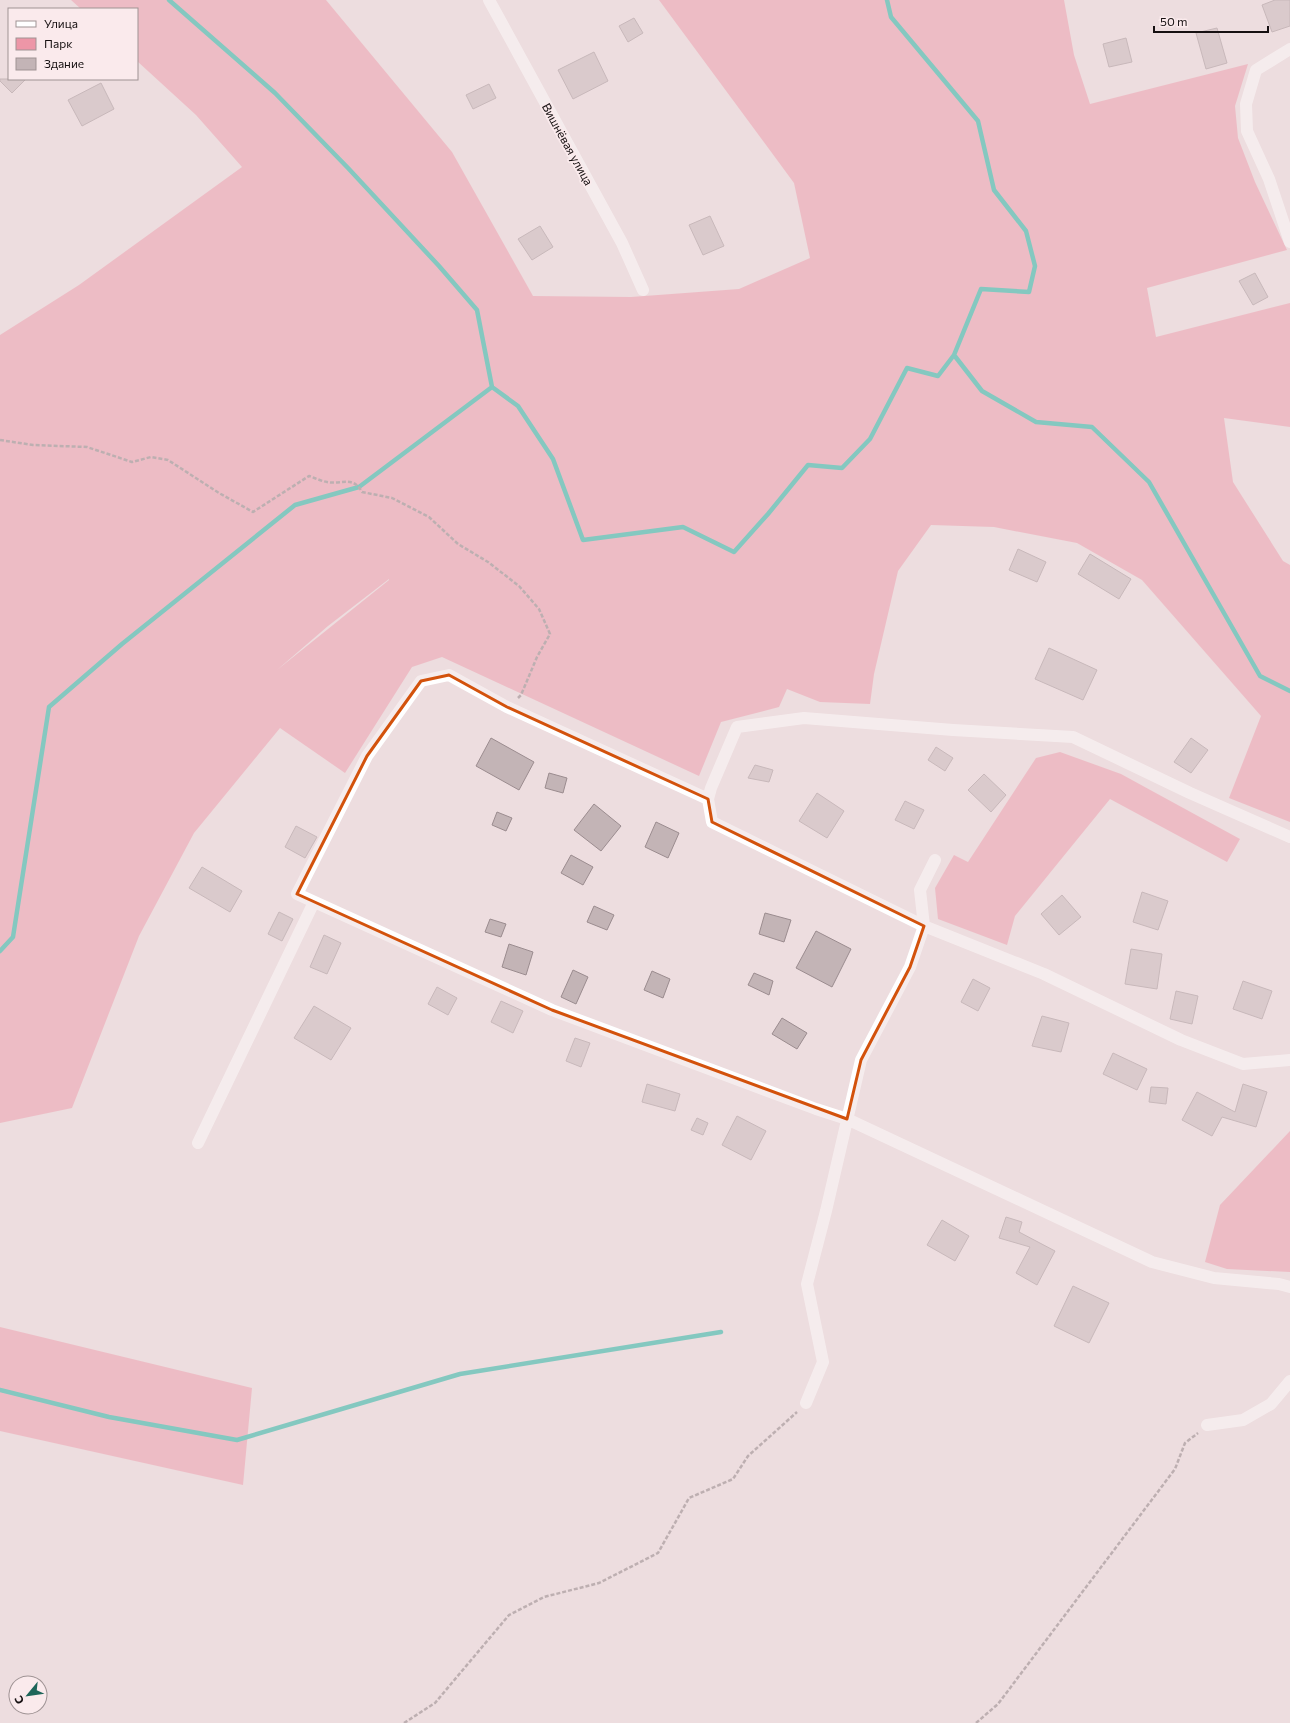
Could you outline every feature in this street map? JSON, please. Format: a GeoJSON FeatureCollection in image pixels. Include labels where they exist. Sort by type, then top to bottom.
{"type":"FeatureCollection","features":[{"type":"Feature","properties":{"kind":"street","name":"Вишнёвая улица"},"geometry":{"type":"LineString","coordinates":[[489,0],[622,243],[643,290]]}},
{"type":"Feature","properties":{"kind":"street"},"geometry":{"type":"LineString","coordinates":[[1290,49],[1256,70],[1246,104],[1247,131],[1269,179],[1290,242]]}},
{"type":"Feature","properties":{"kind":"street"},"geometry":{"type":"LineString","coordinates":[[708,799],[507,707],[449,675],[421,681],[367,756],[297,894],[552,1010],[816,1110],[847,1119],[1152,1262],[1214,1278],[1279,1284],[1290,1287]]}},
{"type":"Feature","properties":{"kind":"street"},"geometry":{"type":"LineString","coordinates":[[1290,837],[1073,737],[953,730],[804,718],[737,727],[711,788],[708,799],[712,822],[924,926],[1044,974],[1181,1040],[1243,1064],[1290,1060]]}},
{"type":"Feature","properties":{"kind":"street"},"geometry":{"type":"LineString","coordinates":[[806,1403],[823,1362],[807,1284],[826,1211],[861,1060],[910,967],[924,926],[920,890],[935,860]]}},
{"type":"Feature","properties":{"kind":"street"},"geometry":{"type":"LineString","coordinates":[[198,1143],[314,902]]}},
{"type":"Feature","properties":{"kind":"street"},"geometry":{"type":"LineString","coordinates":[[1207,1425],[1243,1420],[1271,1404],[1290,1380]]}},
{"type":"Feature","properties":{"kind":"path"},"geometry":{"type":"LineString","coordinates":[[0,440],[33,445],[87,447],[132,462],[151,457],[168,460],[219,493],[253,512],[308,476],[328,483],[346,481],[359,487],[362,492],[392,498],[428,517],[458,544],[494,567],[519,586],[539,610],[550,634],[520,695],[507,707]]}},
{"type":"Feature","properties":{"kind":"path"},"geometry":{"type":"LineString","coordinates":[[404,1723],[435,1703],[509,1615],[544,1597],[599,1583],[658,1553],[689,1498],[733,1479],[748,1456],[806,1403]]}},
{"type":"Feature","properties":{"kind":"path"},"geometry":{"type":"LineString","coordinates":[[976,1723],[998,1704],[1175,1469],[1185,1443],[1207,1425]]}},
{"type":"Feature","properties":{"kind":"highlighted area"},"geometry":{"type":"Polygon","coordinates":[[[449,675],[507,707],[708,799],[712,822],[924,926],[910,967],[861,1060],[847,1119],[552,1010],[297,894],[367,756],[421,681],[449,675]]]}},
{"type":"Feature","properties":{"kind":"green space"},"geometry":{"type":"Polygon","coordinates":[[[71,0],[326,0],[452,152],[533,296],[631,297],[739,289],[810,258],[794,183],[659,0],[1064,0],[1074,55],[1090,104],[1248,64],[1235,106],[1238,138],[1255,182],[1287,250],[1147,288],[1156,337],[1290,303],[1290,427],[1224,418],[1233,482],[1283,561],[1290,565],[1290,822],[1229,798],[1261,716],[1142,580],[1077,543],[994,527],[931,525],[898,571],[874,674],[870,704],[820,702],[787,689],[779,707],[721,722],[699,776],[442,657],[412,667],[345,773],[280,728],[194,833],[139,936],[72,1108],[0,1123],[0,335],[79,285],[242,167],[196,115],[138,62],[138,8],[80,8],[71,0]],[[389,579],[328,626],[277,670],[389,580],[389,579]]]}},
{"type":"Feature","properties":{"kind":"green space"},"geometry":{"type":"Polygon","coordinates":[[[1060,752],[1121,774],[1240,839],[1227,862],[1110,799],[1015,916],[1007,945],[938,919],[935,888],[954,855],[968,862],[1036,758],[1060,752]]]}},
{"type":"Feature","properties":{"kind":"green space"},"geometry":{"type":"Polygon","coordinates":[[[1290,1131],[1290,1272],[1227,1269],[1205,1262],[1220,1205],[1290,1131]]]}},
{"type":"Feature","properties":{"kind":"green space"},"geometry":{"type":"Polygon","coordinates":[[[0,1327],[252,1388],[243,1485],[0,1431],[0,1327]]]}},
{"type":"Feature","properties":{"kind":"building"},"geometry":{"type":"Polygon","coordinates":[[[1275,0],[1290,0],[1290,26],[1272,32],[1262,5],[1275,0]]]}},
{"type":"Feature","properties":{"kind":"building"},"geometry":{"type":"Polygon","coordinates":[[[634,18],[643,33],[628,42],[619,26],[634,18]]]}},
{"type":"Feature","properties":{"kind":"building"},"geometry":{"type":"Polygon","coordinates":[[[1217,28],[1227,63],[1206,69],[1196,33],[1217,28]]]}},
{"type":"Feature","properties":{"kind":"building"},"geometry":{"type":"Polygon","coordinates":[[[1126,38],[1132,62],[1109,67],[1103,44],[1126,38]]]}},
{"type":"Feature","properties":{"kind":"building"},"geometry":{"type":"Polygon","coordinates":[[[594,52],[608,81],[573,99],[558,70],[594,52]]]}},
{"type":"Feature","properties":{"kind":"building"},"geometry":{"type":"Polygon","coordinates":[[[0,79],[25,80],[12,93],[0,81],[0,79]]]}},
{"type":"Feature","properties":{"kind":"building"},"geometry":{"type":"Polygon","coordinates":[[[101,83],[114,109],[82,126],[68,100],[101,83]]]}},
{"type":"Feature","properties":{"kind":"building"},"geometry":{"type":"Polygon","coordinates":[[[489,84],[496,98],[473,109],[466,95],[489,84]]]}},
{"type":"Feature","properties":{"kind":"building"},"geometry":{"type":"Polygon","coordinates":[[[710,216],[724,246],[703,255],[689,225],[710,216]]]}},
{"type":"Feature","properties":{"kind":"building"},"geometry":{"type":"Polygon","coordinates":[[[540,226],[553,247],[532,260],[518,239],[540,226]]]}},
{"type":"Feature","properties":{"kind":"building"},"geometry":{"type":"Polygon","coordinates":[[[1255,273],[1268,297],[1253,305],[1239,281],[1255,273]]]}},
{"type":"Feature","properties":{"kind":"building"},"geometry":{"type":"Polygon","coordinates":[[[1018,549],[1046,562],[1037,582],[1009,570],[1018,549]]]}},
{"type":"Feature","properties":{"kind":"building"},"geometry":{"type":"Polygon","coordinates":[[[1090,554],[1131,579],[1119,599],[1078,574],[1090,554]]]}},
{"type":"Feature","properties":{"kind":"building"},"geometry":{"type":"Polygon","coordinates":[[[1049,648],[1097,670],[1083,700],[1035,679],[1049,648]]]}},
{"type":"Feature","properties":{"kind":"building"},"geometry":{"type":"Polygon","coordinates":[[[491,738],[534,762],[519,790],[476,766],[491,738]]]}},
{"type":"Feature","properties":{"kind":"building"},"geometry":{"type":"Polygon","coordinates":[[[1191,738],[1208,750],[1191,773],[1174,762],[1191,738]]]}},
{"type":"Feature","properties":{"kind":"building"},"geometry":{"type":"Polygon","coordinates":[[[936,747],[953,758],[945,771],[928,760],[936,747]]]}},
{"type":"Feature","properties":{"kind":"building"},"geometry":{"type":"Polygon","coordinates":[[[755,765],[773,770],[769,782],[748,778],[755,765]]]}},
{"type":"Feature","properties":{"kind":"building"},"geometry":{"type":"Polygon","coordinates":[[[549,773],[567,778],[563,793],[545,788],[549,773]]]}},
{"type":"Feature","properties":{"kind":"building"},"geometry":{"type":"Polygon","coordinates":[[[984,774],[1006,795],[991,812],[968,790],[984,774]]]}},
{"type":"Feature","properties":{"kind":"building"},"geometry":{"type":"Polygon","coordinates":[[[817,793],[844,811],[827,838],[799,821],[817,793]]]}},
{"type":"Feature","properties":{"kind":"building"},"geometry":{"type":"Polygon","coordinates":[[[905,801],[924,810],[914,829],[895,820],[905,801]]]}},
{"type":"Feature","properties":{"kind":"building"},"geometry":{"type":"Polygon","coordinates":[[[594,804],[621,826],[601,851],[574,830],[594,804]]]}},
{"type":"Feature","properties":{"kind":"building"},"geometry":{"type":"Polygon","coordinates":[[[497,812],[512,818],[506,831],[492,825],[497,812]]]}},
{"type":"Feature","properties":{"kind":"building"},"geometry":{"type":"Polygon","coordinates":[[[656,822],[679,833],[668,858],[645,847],[656,822]]]}},
{"type":"Feature","properties":{"kind":"building"},"geometry":{"type":"Polygon","coordinates":[[[296,826],[317,837],[305,858],[285,847],[296,826]]]}},
{"type":"Feature","properties":{"kind":"building"},"geometry":{"type":"Polygon","coordinates":[[[571,855],[593,867],[583,885],[561,873],[571,855]]]}},
{"type":"Feature","properties":{"kind":"building"},"geometry":{"type":"Polygon","coordinates":[[[202,867],[242,891],[230,912],[189,888],[202,867]]]}},
{"type":"Feature","properties":{"kind":"building"},"geometry":{"type":"Polygon","coordinates":[[[1142,892],[1168,901],[1158,930],[1133,922],[1142,892]]]}},
{"type":"Feature","properties":{"kind":"building"},"geometry":{"type":"Polygon","coordinates":[[[1062,895],[1081,917],[1059,935],[1041,914],[1062,895]]]}},
{"type":"Feature","properties":{"kind":"building"},"geometry":{"type":"Polygon","coordinates":[[[594,906],[614,915],[607,930],[587,922],[594,906]]]}},
{"type":"Feature","properties":{"kind":"building"},"geometry":{"type":"Polygon","coordinates":[[[279,912],[293,919],[282,941],[268,934],[279,912]]]}},
{"type":"Feature","properties":{"kind":"building"},"geometry":{"type":"Polygon","coordinates":[[[765,913],[791,920],[784,942],[759,934],[765,913]]]}},
{"type":"Feature","properties":{"kind":"building"},"geometry":{"type":"Polygon","coordinates":[[[490,919],[506,924],[501,937],[485,932],[490,919]]]}},
{"type":"Feature","properties":{"kind":"building"},"geometry":{"type":"Polygon","coordinates":[[[816,931],[851,949],[832,987],[796,968],[816,931]]]}},
{"type":"Feature","properties":{"kind":"building"},"geometry":{"type":"Polygon","coordinates":[[[324,935],[341,943],[327,974],[310,967],[324,935]]]}},
{"type":"Feature","properties":{"kind":"building"},"geometry":{"type":"Polygon","coordinates":[[[509,944],[533,952],[526,975],[502,967],[509,944]]]}},
{"type":"Feature","properties":{"kind":"building"},"geometry":{"type":"Polygon","coordinates":[[[1131,949],[1162,954],[1157,989],[1125,984],[1131,949]]]}},
{"type":"Feature","properties":{"kind":"building"},"geometry":{"type":"Polygon","coordinates":[[[573,970],[588,977],[576,1004],[561,997],[573,970]]]}},
{"type":"Feature","properties":{"kind":"building"},"geometry":{"type":"Polygon","coordinates":[[[652,971],[670,979],[663,998],[644,990],[652,971]]]}},
{"type":"Feature","properties":{"kind":"building"},"geometry":{"type":"Polygon","coordinates":[[[754,973],[773,981],[769,995],[748,985],[754,973]]]}},
{"type":"Feature","properties":{"kind":"building"},"geometry":{"type":"Polygon","coordinates":[[[973,979],[990,988],[978,1011],[961,1002],[973,979]]]}},
{"type":"Feature","properties":{"kind":"building"},"geometry":{"type":"Polygon","coordinates":[[[1243,981],[1272,991],[1262,1019],[1233,1009],[1243,981]]]}},
{"type":"Feature","properties":{"kind":"building"},"geometry":{"type":"Polygon","coordinates":[[[437,987],[457,998],[448,1015],[428,1004],[437,987]]]}},
{"type":"Feature","properties":{"kind":"building"},"geometry":{"type":"Polygon","coordinates":[[[1176,991],[1198,996],[1192,1024],[1170,1019],[1176,991]]]}},
{"type":"Feature","properties":{"kind":"building"},"geometry":{"type":"Polygon","coordinates":[[[501,1001],[523,1011],[513,1033],[491,1022],[501,1001]]]}},
{"type":"Feature","properties":{"kind":"building"},"geometry":{"type":"Polygon","coordinates":[[[314,1006],[351,1028],[331,1060],[294,1038],[314,1006]]]}},
{"type":"Feature","properties":{"kind":"building"},"geometry":{"type":"Polygon","coordinates":[[[1042,1016],[1069,1023],[1061,1052],[1032,1046],[1042,1016]]]}},
{"type":"Feature","properties":{"kind":"building"},"geometry":{"type":"Polygon","coordinates":[[[782,1018],[807,1033],[797,1049],[772,1034],[782,1018]]]}},
{"type":"Feature","properties":{"kind":"building"},"geometry":{"type":"Polygon","coordinates":[[[575,1038],[590,1043],[581,1067],[566,1061],[575,1038]]]}},
{"type":"Feature","properties":{"kind":"building"},"geometry":{"type":"Polygon","coordinates":[[[1113,1053],[1147,1069],[1137,1090],[1103,1074],[1113,1053]]]}},
{"type":"Feature","properties":{"kind":"building"},"geometry":{"type":"Polygon","coordinates":[[[647,1084],[680,1094],[675,1111],[642,1102],[647,1084]]]}},
{"type":"Feature","properties":{"kind":"building"},"geometry":{"type":"Polygon","coordinates":[[[1243,1084],[1267,1092],[1256,1127],[1222,1117],[1212,1136],[1182,1120],[1197,1092],[1235,1112],[1243,1084]]]}},
{"type":"Feature","properties":{"kind":"building"},"geometry":{"type":"Polygon","coordinates":[[[1151,1087],[1168,1088],[1166,1104],[1149,1102],[1151,1087]]]}},
{"type":"Feature","properties":{"kind":"building"},"geometry":{"type":"Polygon","coordinates":[[[737,1116],[766,1131],[751,1160],[722,1145],[737,1116]]]}},
{"type":"Feature","properties":{"kind":"building"},"geometry":{"type":"Polygon","coordinates":[[[697,1118],[708,1123],[703,1135],[691,1130],[697,1118]]]}},
{"type":"Feature","properties":{"kind":"building"},"geometry":{"type":"Polygon","coordinates":[[[1006,1217],[1022,1222],[1019,1232],[1055,1251],[1037,1285],[1016,1273],[1030,1247],[999,1238],[1006,1217]]]}},
{"type":"Feature","properties":{"kind":"building"},"geometry":{"type":"Polygon","coordinates":[[[942,1220],[969,1236],[955,1261],[927,1245],[942,1220]]]}},
{"type":"Feature","properties":{"kind":"building"},"geometry":{"type":"Polygon","coordinates":[[[1073,1286],[1109,1303],[1089,1343],[1054,1326],[1073,1286]]]}},
{"type":"Feature","properties":{"kind":"waterway"},"geometry":{"type":"LineString","coordinates":[[169,0],[275,93],[348,168],[439,266],[477,310],[492,387]]}},
{"type":"Feature","properties":{"kind":"waterway"},"geometry":{"type":"LineString","coordinates":[[0,951],[13,937],[49,707],[122,644],[295,505],[359,487],[492,387],[518,406],[553,459],[583,540],[683,527],[734,552],[768,514],[808,465],[842,468],[870,439],[907,368],[938,376],[954,355],[981,289],[1029,292],[1035,266],[1026,231],[994,190],[978,121],[891,17],[887,0]]}},
{"type":"Feature","properties":{"kind":"waterway"},"geometry":{"type":"LineString","coordinates":[[954,355],[982,391],[1036,422],[1092,427],[1149,482],[1260,676],[1290,691]]}},
{"type":"Feature","properties":{"kind":"waterway"},"geometry":{"type":"LineString","coordinates":[[0,1390],[109,1417],[237,1440],[460,1374],[721,1332]]}}]}
